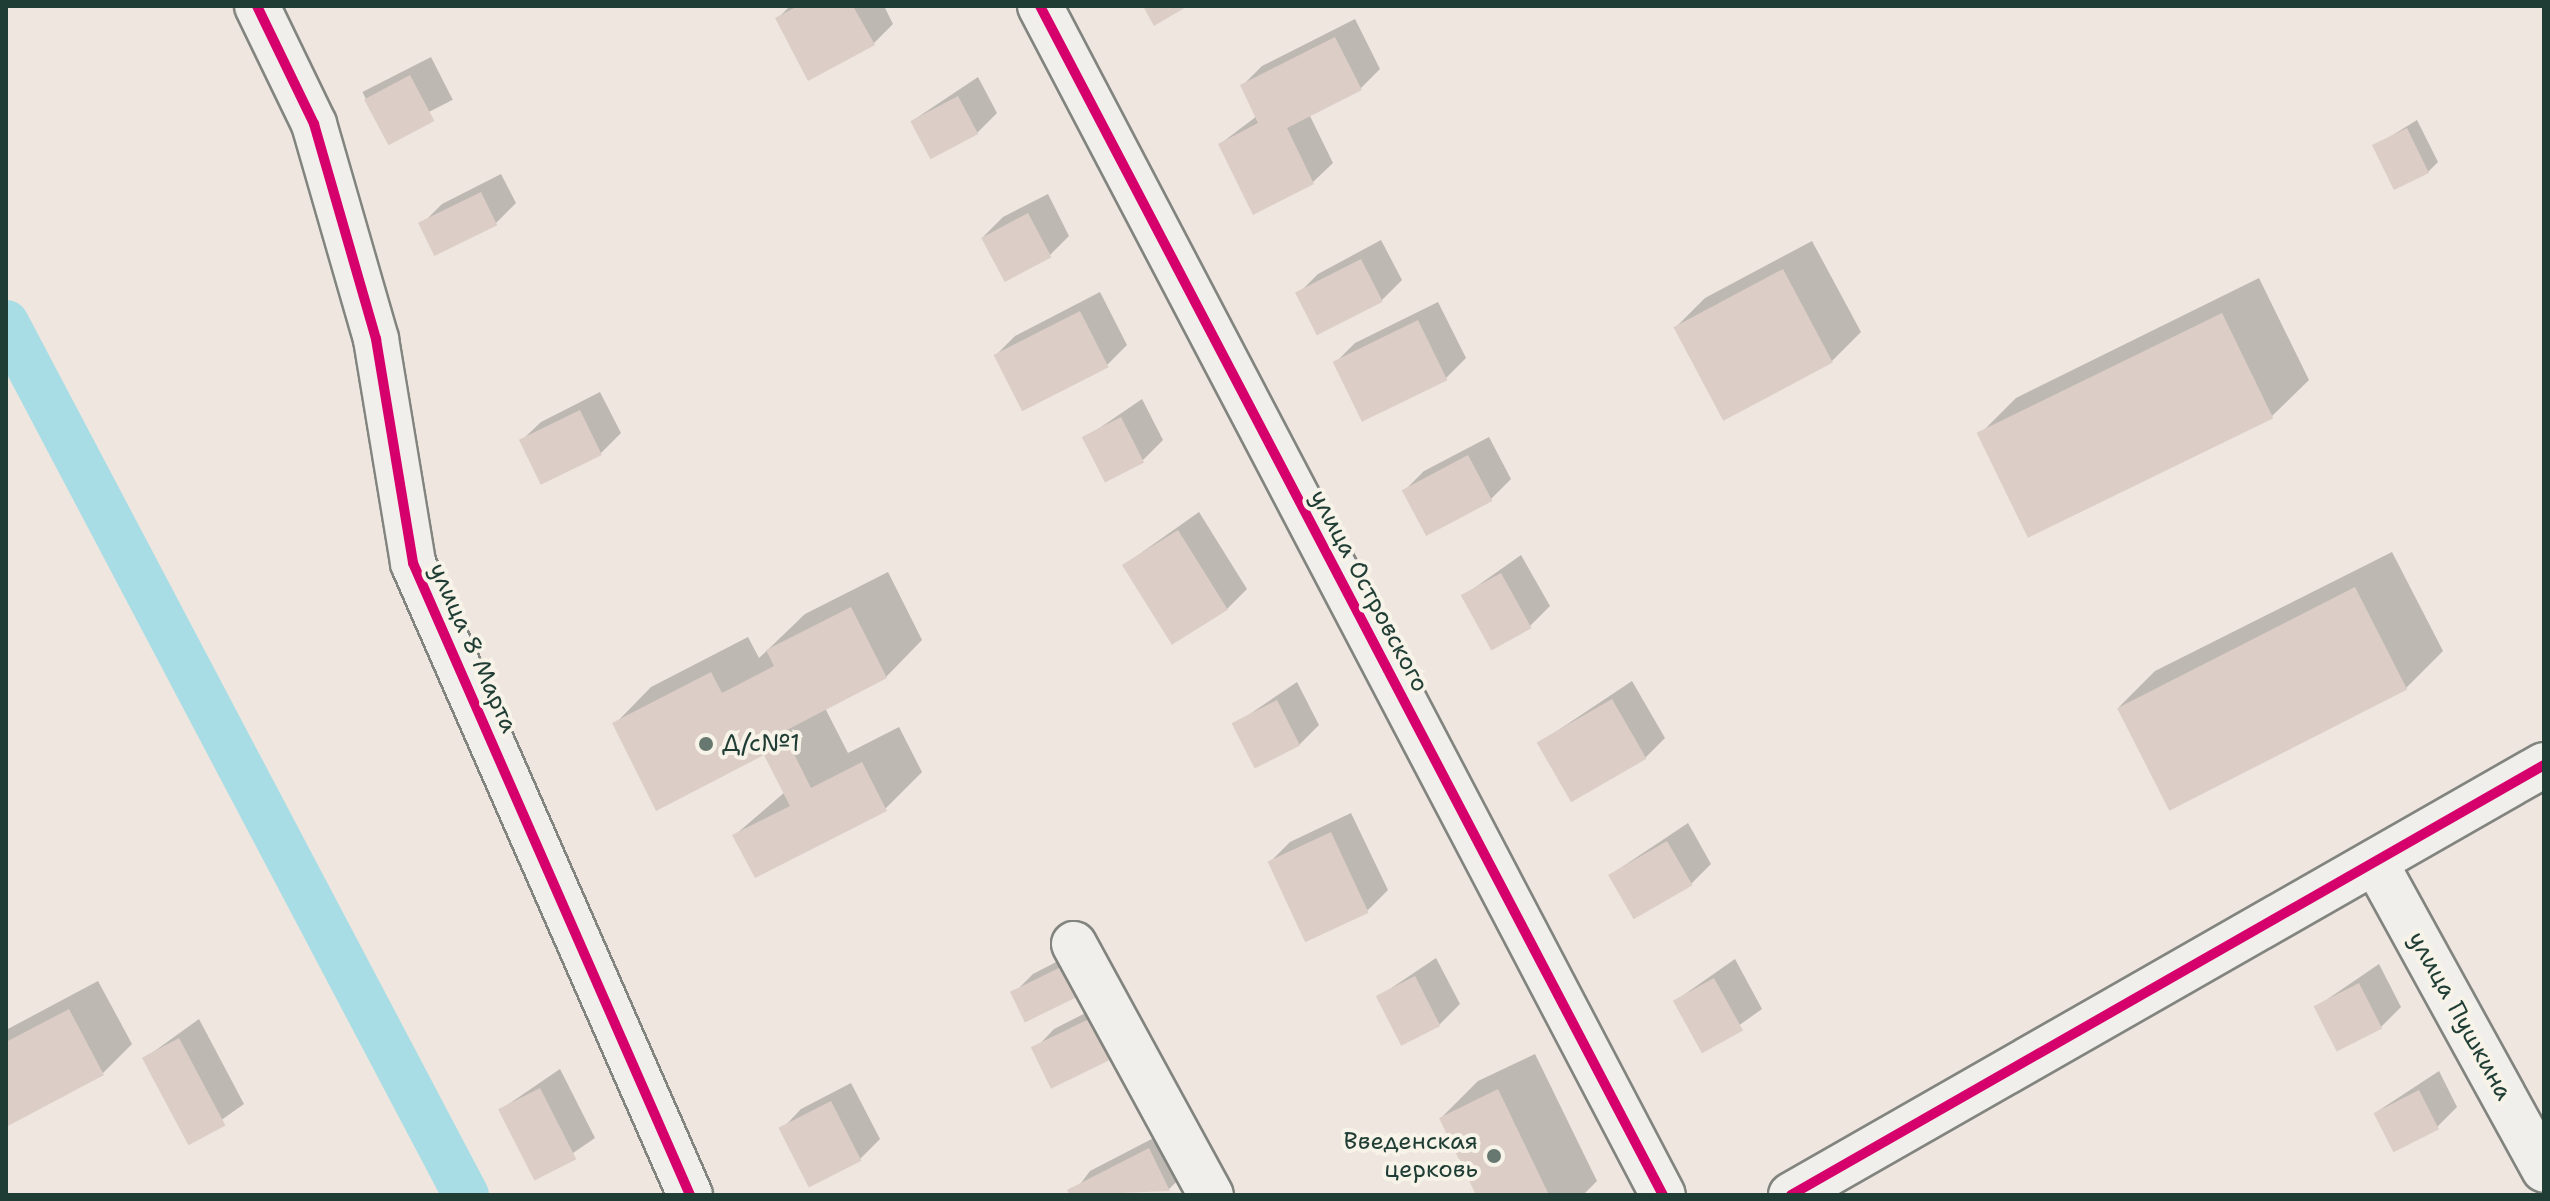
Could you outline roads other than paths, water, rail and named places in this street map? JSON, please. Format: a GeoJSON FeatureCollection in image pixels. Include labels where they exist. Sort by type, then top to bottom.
{"type":"FeatureCollection","features":[{"type":"Feature","properties":{"kind":"street","name":"улица 8 Марта"},"geometry":{"type":"LineString","coordinates":[[257,6],[314,124],[376,339],[413,563],[690,1195]]}},
{"type":"Feature","properties":{"kind":"street","name":"улица Островского"},"geometry":{"type":"LineString","coordinates":[[1040,6],[1663,1195]]}},
{"type":"Feature","properties":{"kind":"street"},"geometry":{"type":"LineString","coordinates":[[1791,1195],[2544,765]]}},
{"type":"Feature","properties":{"kind":"street","name":"улица Пушкина"},"geometry":{"type":"LineString","coordinates":[[2375,862],[2544,1170]]}},
{"type":"Feature","properties":{"kind":"street"},"geometry":{"type":"LineString","coordinates":[[1074,944],[1211,1195]]}},
{"type":"Feature","properties":{"kind":"waterway"},"geometry":{"type":"LineString","coordinates":[[6,323],[466,1195]]}},
{"type":"Feature","properties":{"kind":"place","name":"Д/с№1"},"geometry":{"type":"Point","coordinates":[706,744]}},
{"type":"Feature","properties":{"kind":"place","name":"Введенская церковь"},"geometry":{"type":"Point","coordinates":[1494,1156]}}]}
